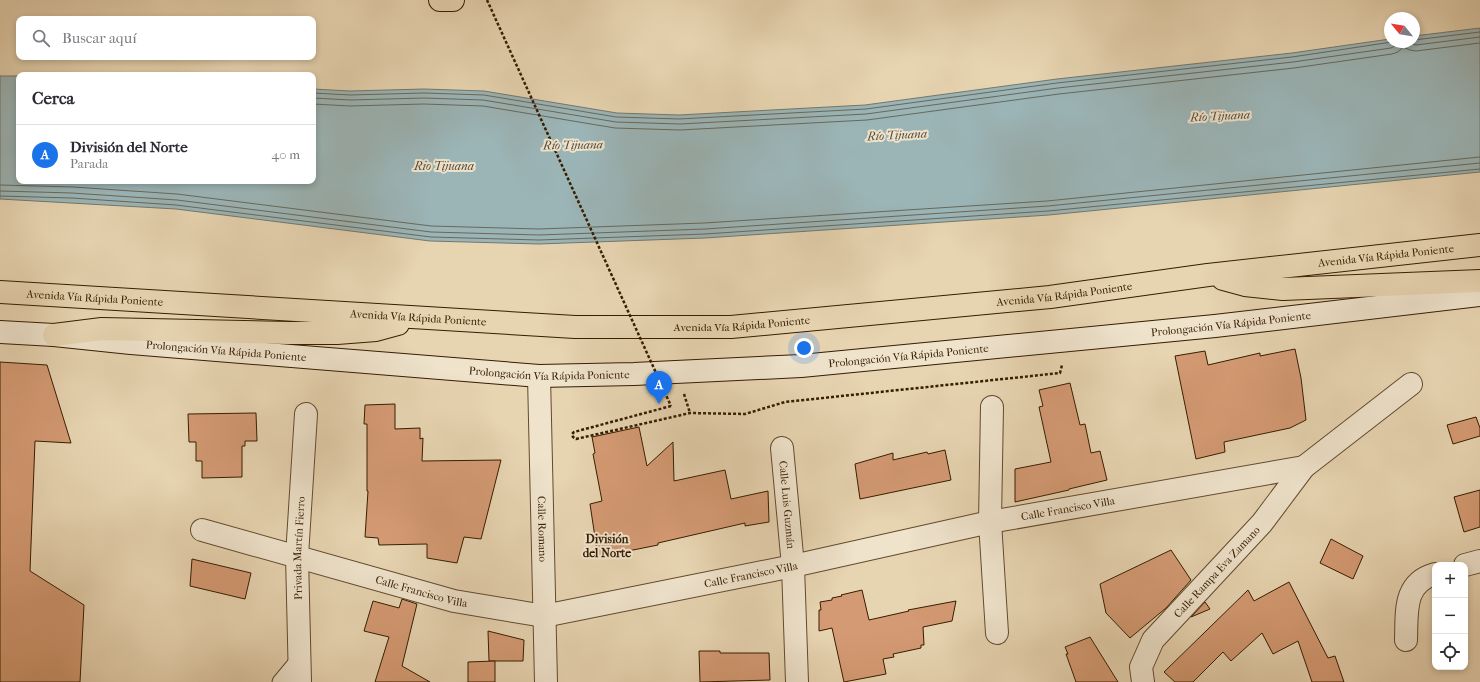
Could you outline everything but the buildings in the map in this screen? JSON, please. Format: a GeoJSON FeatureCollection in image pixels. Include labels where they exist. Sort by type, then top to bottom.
{"type":"FeatureCollection","features":[{"type":"Feature","properties":{"kind":"highway"},"geometry":{"type":"LineString","coordinates":[[440,0],[453,0]]}},
{"type":"Feature","properties":{"kind":"highway","name":"Avenida Vía Rápida Poniente"},"geometry":{"type":"LineString","coordinates":[[0,292],[575,327],[730,327],[1050,297],[1208,275],[1480,246]]}},
{"type":"Feature","properties":{"kind":"highway"},"geometry":{"type":"LineString","coordinates":[[1208,275],[1245,285],[1283,289],[1480,281]]}},
{"type":"Feature","properties":{"kind":"highway"},"geometry":{"type":"LineString","coordinates":[[54,335],[102,329],[337,333],[376,330],[421,318]]}},
{"type":"Feature","properties":{"kind":"street","name":"Prolongación Vía Rápida Poniente"},"geometry":{"type":"LineString","coordinates":[[0,332],[54,335],[131,343],[539,376],[634,374],[801,366],[1215,326],[1480,295]]}},
{"type":"Feature","properties":{"kind":"street","name":"Calle Romano"},"geometry":{"type":"LineString","coordinates":[[539,376],[546,682]]}},
{"type":"Feature","properties":{"kind":"street"},"geometry":{"type":"LineString","coordinates":[[1304,467],[1411,384]]}},
{"type":"Feature","properties":{"kind":"street"},"geometry":{"type":"LineString","coordinates":[[992,407],[990,522],[997,633]]}},
{"type":"Feature","properties":{"kind":"street","name":"Privada Martín Fierro"},"geometry":{"type":"LineString","coordinates":[[300,682],[297,556],[306,414]]}},
{"type":"Feature","properties":{"kind":"street","name":"Calle Luis Guzmán"},"geometry":{"type":"LineString","coordinates":[[782,448],[793,566],[797,682]]}},
{"type":"Feature","properties":{"kind":"street","name":"Calle Francisco Villa"},"geometry":{"type":"LineString","coordinates":[[202,530],[454,601],[544,616],[793,566],[990,522],[1304,467]]}},
{"type":"Feature","properties":{"kind":"street","name":"Calle Rampa Eva Zamano"},"geometry":{"type":"LineString","coordinates":[[1143,682],[1141,666],[1153,640],[1258,527],[1304,467]]}},
{"type":"Feature","properties":{"kind":"street"},"geometry":{"type":"LineString","coordinates":[[1468,564],[1480,561]]}},
{"type":"Feature","properties":{"kind":"street"},"geometry":{"type":"LineString","coordinates":[[1406,640],[1408,602],[1412,590],[1419,580],[1432,575]]}},
{"type":"Feature","properties":{"kind":"lane"},"geometry":{"type":"LineString","coordinates":[[280,682],[300,658]]}},
{"type":"Feature","properties":{"kind":"path"},"geometry":{"type":"LineString","coordinates":[[487,0],[671,406],[574,432],[572,434],[576,439],[690,413],[745,414],[785,402],[1060,373],[1070,340]]}},
{"type":"Feature","properties":{"kind":"water","name":"Rio Tijuana"},"geometry":{"type":"Polygon","coordinates":[[[1480,28],[1480,172],[1049,215],[705,238],[539,244],[430,241],[176,209],[0,199],[0,76],[16,76],[16,184],[316,184],[316,89],[350,91],[424,89],[484,91],[617,113],[679,115],[865,105],[1057,79],[1292,53],[1384,40],[1384,48],[1420,48],[1420,35],[1480,28]]]}},
{"type":"Feature","properties":{"kind":"place","name":"División del Norte"},"geometry":{"type":"Point","coordinates":[659,404]}},
{"type":"Feature","properties":{"kind":"district","name":"División del Norte"},"geometry":{"type":"Point","coordinates":[607,546]}},
{"type":"Feature","properties":{"kind":"water label","name":"Río Tijuana"},"geometry":{"type":"Point","coordinates":[1220,116]}},
{"type":"Feature","properties":{"kind":"water label","name":"Río Tijuana"},"geometry":{"type":"Point","coordinates":[897,135]}},
{"type":"Feature","properties":{"kind":"water label","name":"Río Tijuana"},"geometry":{"type":"Point","coordinates":[573,145]}}]}
